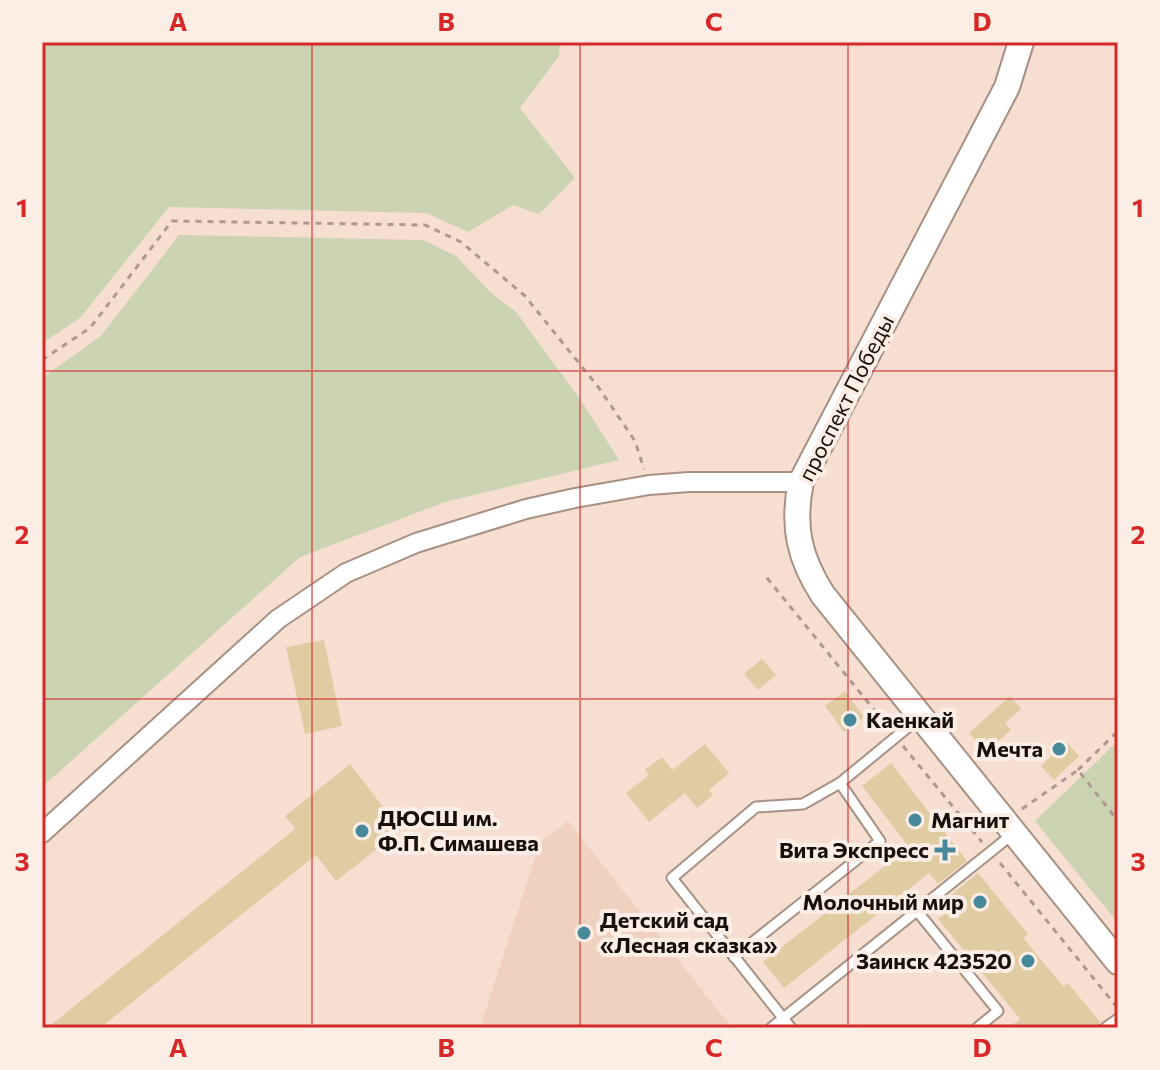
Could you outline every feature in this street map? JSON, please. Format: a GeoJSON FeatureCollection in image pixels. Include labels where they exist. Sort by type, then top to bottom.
{"type":"FeatureCollection","features":[{"type":"Feature","properties":{"kind":"main road","name":"проспект Победы"},"geometry":{"type":"LineString","coordinates":[[1021,42],[1007,87],[801,482],[796,523],[800,552],[809,574],[823,595],[1118,962]]}},
{"type":"Feature","properties":{"kind":"street"},"geometry":{"type":"LineString","coordinates":[[42,833],[278,619],[346,573],[416,543],[526,509],[649,485],[801,482]]}},
{"type":"Feature","properties":{"kind":"lane"},"geometry":{"type":"LineString","coordinates":[[791,1028],[672,878],[756,807],[803,804],[840,783],[921,717]]}},
{"type":"Feature","properties":{"kind":"lane"},"geometry":{"type":"LineString","coordinates":[[734,957],[880,841],[840,783]]}},
{"type":"Feature","properties":{"kind":"lane"},"geometry":{"type":"LineString","coordinates":[[771,1028],[991,852],[1010,827]]}},
{"type":"Feature","properties":{"kind":"lane"},"geometry":{"type":"LineString","coordinates":[[917,911],[998,1011],[977,1028]]}},
{"type":"Feature","properties":{"kind":"lane"},"geometry":{"type":"LineString","coordinates":[[1105,1028],[1118,1019]]}},
{"type":"Feature","properties":{"kind":"path"},"geometry":{"type":"LineString","coordinates":[[42,360],[90,328],[172,221],[425,225],[461,242],[525,296],[599,388],[635,441],[649,485]]}},
{"type":"Feature","properties":{"kind":"path"},"geometry":{"type":"LineString","coordinates":[[767,578],[1118,1009]]}},
{"type":"Feature","properties":{"kind":"path"},"geometry":{"type":"LineString","coordinates":[[1010,827],[1078,770],[1118,731]]}},
{"type":"Feature","properties":{"kind":"path"},"geometry":{"type":"LineString","coordinates":[[1078,770],[1118,821]]}},
{"type":"Feature","properties":{"kind":"shaded area","name":"Детский сад «Лесная сказка»"},"geometry":{"type":"Polygon","coordinates":[[[568,821],[729,1024],[724,1028],[480,1028],[540,842],[568,821]]]}},
{"type":"Feature","properties":{"kind":"green space"},"geometry":{"type":"Polygon","coordinates":[[[42,42],[560,42],[559,56],[520,108],[575,178],[539,214],[513,205],[468,232],[426,213],[169,207],[80,318],[42,343],[42,42]]]}},
{"type":"Feature","properties":{"kind":"green space"},"geometry":{"type":"Polygon","coordinates":[[[179,235],[423,240],[456,256],[490,292],[516,312],[582,402],[619,460],[445,502],[300,557],[42,787],[42,378],[101,336],[179,235]]]}},
{"type":"Feature","properties":{"kind":"green space"},"geometry":{"type":"Polygon","coordinates":[[[1118,741],[1118,923],[1035,821],[1118,741]]]}},
{"type":"Feature","properties":{"kind":"building"},"geometry":{"type":"Polygon","coordinates":[[[324,640],[342,726],[305,734],[286,647],[324,640]]]}},
{"type":"Feature","properties":{"kind":"building"},"geometry":{"type":"Polygon","coordinates":[[[762,659],[776,675],[758,690],[744,674],[762,659]]]}},
{"type":"Feature","properties":{"kind":"building"},"geometry":{"type":"Polygon","coordinates":[[[845,691],[864,717],[844,732],[825,706],[845,691]]]}},
{"type":"Feature","properties":{"kind":"building"},"geometry":{"type":"Polygon","coordinates":[[[1010,696],[1021,709],[1005,723],[1011,730],[986,752],[969,733],[1010,696]]]}},
{"type":"Feature","properties":{"kind":"building"},"geometry":{"type":"Polygon","coordinates":[[[1066,742],[1079,756],[1054,780],[1041,766],[1066,742]]]}},
{"type":"Feature","properties":{"kind":"building"},"geometry":{"type":"Polygon","coordinates":[[[705,744],[729,773],[709,790],[713,795],[697,808],[685,793],[649,822],[626,793],[649,775],[645,770],[662,757],[672,770],[705,744]]]}},
{"type":"Feature","properties":{"kind":"building"},"geometry":{"type":"Polygon","coordinates":[[[891,763],[967,861],[938,884],[929,873],[784,988],[763,962],[909,847],[862,786],[891,763]]]}},
{"type":"Feature","properties":{"kind":"building"},"geometry":{"type":"Polygon","coordinates":[[[350,764],[401,830],[336,881],[316,855],[100,1028],[47,1028],[295,829],[285,816],[350,764]]]}},
{"type":"Feature","properties":{"kind":"building"},"geometry":{"type":"Polygon","coordinates":[[[978,873],[1028,934],[1023,938],[1063,986],[1068,983],[1100,1022],[1098,1028],[1008,1028],[1020,1019],[938,919],[949,911],[942,902],[978,873]]]}},
{"type":"Feature","properties":{"kind":"place","name":"Каенкай"},"geometry":{"type":"Point","coordinates":[850,720]}},
{"type":"Feature","properties":{"kind":"place","name":"Мечта"},"geometry":{"type":"Point","coordinates":[1059,749]}},
{"type":"Feature","properties":{"kind":"place","name":"Магнит"},"geometry":{"type":"Point","coordinates":[915,820]}},
{"type":"Feature","properties":{"kind":"place","name":"ДЮСШ им. Ф.П. Симашева"},"geometry":{"type":"Point","coordinates":[362,831]}},
{"type":"Feature","properties":{"kind":"place","name":"Вита Экспресс"},"geometry":{"type":"Point","coordinates":[945,850]}},
{"type":"Feature","properties":{"kind":"place","name":"Молочный мир"},"geometry":{"type":"Point","coordinates":[980,902]}},
{"type":"Feature","properties":{"kind":"place","name":"Детский сад «Лесная сказка»"},"geometry":{"type":"Point","coordinates":[584,933]}},
{"type":"Feature","properties":{"kind":"place","name":"Заинск 423520"},"geometry":{"type":"Point","coordinates":[1028,961]}}]}
